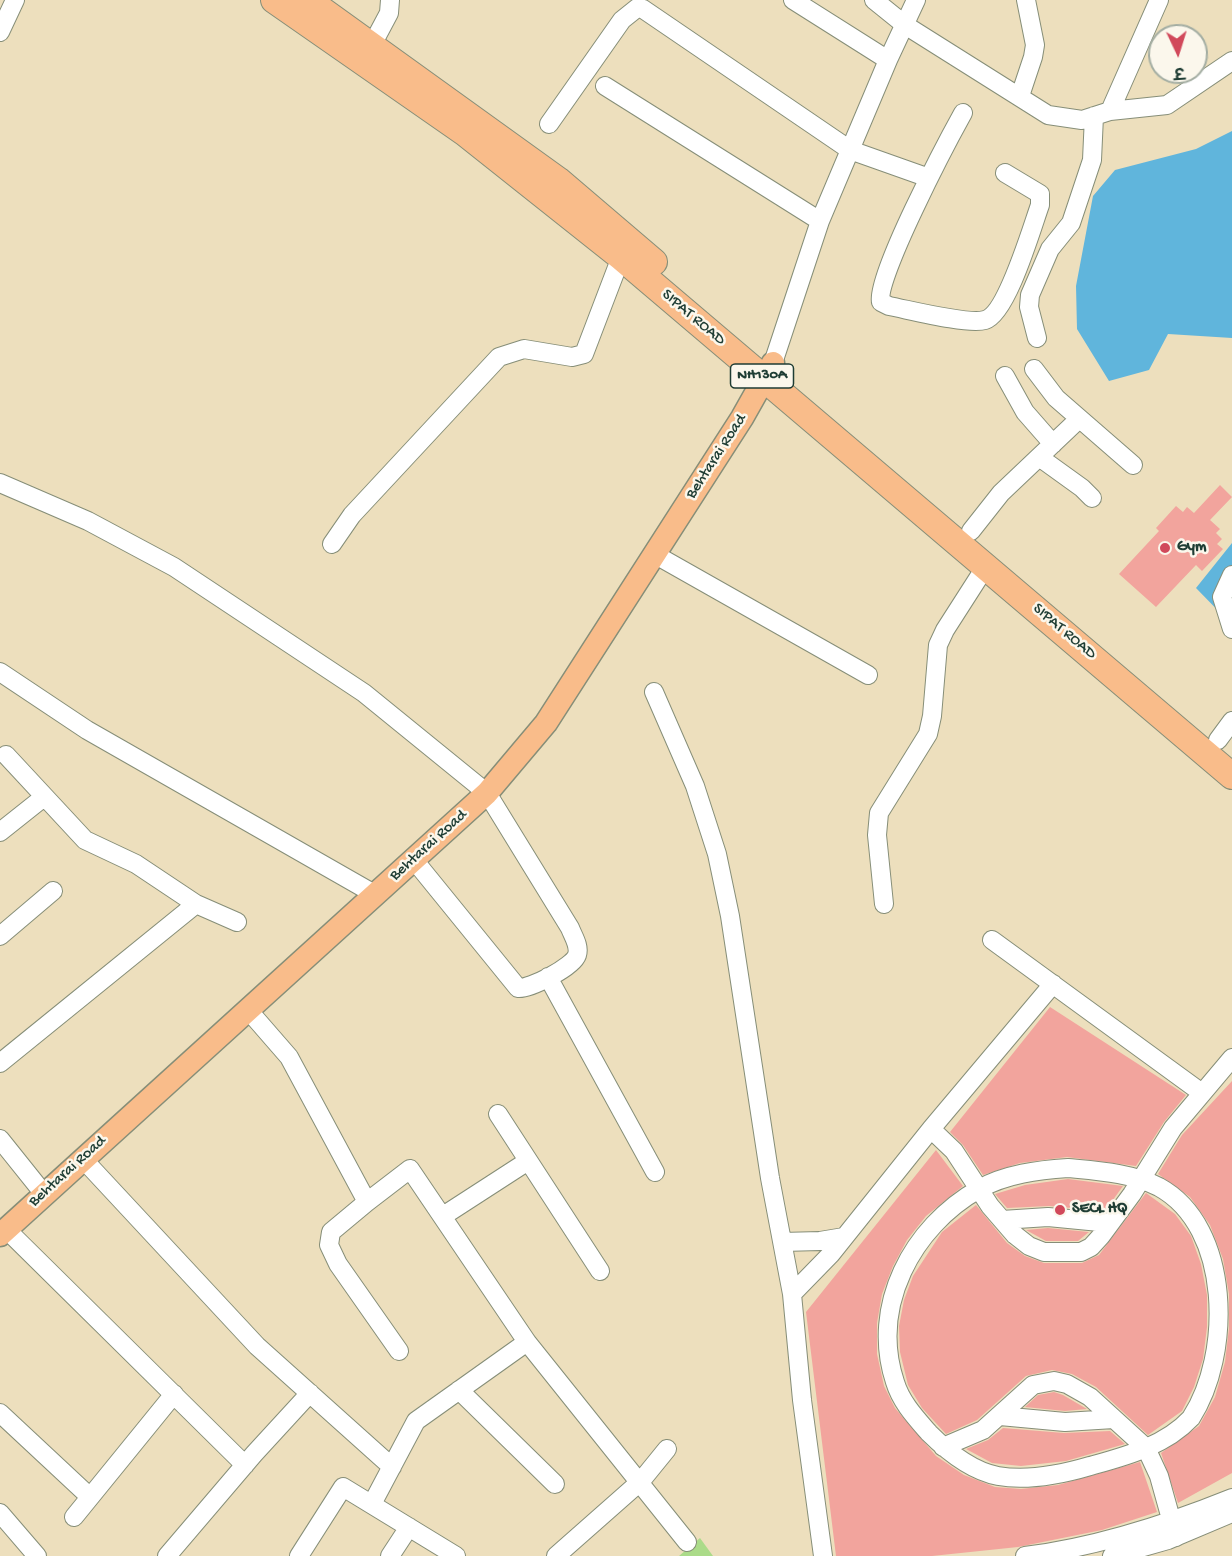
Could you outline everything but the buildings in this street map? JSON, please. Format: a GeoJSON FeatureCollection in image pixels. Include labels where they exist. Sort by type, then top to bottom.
{"type":"FeatureCollection","features":[{"type":"Feature","properties":{"kind":"highway","name":"SIPAT ROAD"},"geometry":{"type":"LineString","coordinates":[[274,0],[465,132],[621,257],[770,371],[1227,738]]}},
{"type":"Feature","properties":{"kind":"highway","name":"SIPAT ROAD"},"geometry":{"type":"LineString","coordinates":[[308,0],[558,180],[986,566],[1232,776]]}},
{"type":"Feature","properties":{"kind":"main road","name":"Behtarai Road"},"geometry":{"type":"LineString","coordinates":[[3,1232],[487,793],[546,723],[770,371]]}},
{"type":"Feature","properties":{"kind":"street"},"geometry":{"type":"LineString","coordinates":[[0,32],[15,0]]}},
{"type":"Feature","properties":{"kind":"street"},"geometry":{"type":"LineString","coordinates":[[372,45],[389,13],[390,0]]}},
{"type":"Feature","properties":{"kind":"street"},"geometry":{"type":"LineString","coordinates":[[793,0],[888,60]]}},
{"type":"Feature","properties":{"kind":"street"},"geometry":{"type":"LineString","coordinates":[[874,0],[905,25],[1048,115],[1082,120],[1102,114],[1167,105],[1232,61]]}},
{"type":"Feature","properties":{"kind":"street"},"geometry":{"type":"LineString","coordinates":[[770,371],[820,221],[916,0]]}},
{"type":"Feature","properties":{"kind":"street"},"geometry":{"type":"LineString","coordinates":[[1020,96],[1034,57],[1035,45],[1026,0]]}},
{"type":"Feature","properties":{"kind":"street"},"geometry":{"type":"LineString","coordinates":[[1037,338],[1029,307],[1030,295],[1050,249],[1071,223],[1092,160],[1102,114],[1159,0]]}},
{"type":"Feature","properties":{"kind":"street"},"geometry":{"type":"LineString","coordinates":[[549,124],[622,20],[637,8],[643,9],[850,150],[929,178]]}},
{"type":"Feature","properties":{"kind":"street"},"geometry":{"type":"LineString","coordinates":[[605,86],[820,221]]}},
{"type":"Feature","properties":{"kind":"street"},"geometry":{"type":"LineString","coordinates":[[963,113],[929,178],[880,297],[881,302],[889,306],[976,321],[992,317],[1001,305],[1040,204],[1040,194],[1005,173]]}},
{"type":"Feature","properties":{"kind":"street"},"geometry":{"type":"LineString","coordinates":[[332,544],[352,515],[499,357],[524,349],[572,357],[584,354],[621,257]]}},
{"type":"Feature","properties":{"kind":"street"},"geometry":{"type":"LineString","coordinates":[[1034,369],[1056,398],[1133,465]]}},
{"type":"Feature","properties":{"kind":"street"},"geometry":{"type":"LineString","coordinates":[[1005,376],[1025,412],[1053,444]]}},
{"type":"Feature","properties":{"kind":"street"},"geometry":{"type":"LineString","coordinates":[[971,531],[1001,493],[1079,419]]}},
{"type":"Feature","properties":{"kind":"street"},"geometry":{"type":"LineString","coordinates":[[1039,457],[1092,498]]}},
{"type":"Feature","properties":{"kind":"street"},"geometry":{"type":"LineString","coordinates":[[0,483],[88,521],[174,567],[364,693],[487,793],[570,928],[578,946],[575,959],[548,977],[526,988],[518,988],[512,984],[414,860]]}},
{"type":"Feature","properties":{"kind":"street"},"geometry":{"type":"LineString","coordinates":[[654,554],[867,675]]}},
{"type":"Feature","properties":{"kind":"street"},"geometry":{"type":"LineString","coordinates":[[884,904],[877,835],[879,813],[928,734],[934,706],[938,645],[945,630],[986,566]]}},
{"type":"Feature","properties":{"kind":"street"},"geometry":{"type":"LineString","coordinates":[[1232,575],[1222,597],[1232,629]]}},
{"type":"Feature","properties":{"kind":"street"},"geometry":{"type":"LineString","coordinates":[[0,672],[87,730],[376,894]]}},
{"type":"Feature","properties":{"kind":"street"},"geometry":{"type":"LineString","coordinates":[[654,692],[695,786],[717,854],[747,1018],[792,1294],[802,1400],[823,1556]]}},
{"type":"Feature","properties":{"kind":"street"},"geometry":{"type":"LineString","coordinates":[[6,755],[84,840],[136,864],[196,904],[237,922]]}},
{"type":"Feature","properties":{"kind":"street"},"geometry":{"type":"LineString","coordinates":[[0,832],[44,797]]}},
{"type":"Feature","properties":{"kind":"street"},"geometry":{"type":"LineString","coordinates":[[0,936],[53,891]]}},
{"type":"Feature","properties":{"kind":"street"},"geometry":{"type":"LineString","coordinates":[[0,1063],[196,904]]}},
{"type":"Feature","properties":{"kind":"street"},"geometry":{"type":"LineString","coordinates":[[992,940],[1202,1093]]}},
{"type":"Feature","properties":{"kind":"street"},"geometry":{"type":"LineString","coordinates":[[548,977],[655,1172]]}},
{"type":"Feature","properties":{"kind":"street"},"geometry":{"type":"LineString","coordinates":[[792,1294],[822,1264],[931,1129],[1053,984]]}},
{"type":"Feature","properties":{"kind":"street"},"geometry":{"type":"LineString","coordinates":[[249,1011],[289,1057],[367,1202]]}},
{"type":"Feature","properties":{"kind":"street"},"geometry":{"type":"LineString","coordinates":[[931,1129],[954,1151],[1002,1220],[1029,1246],[1044,1252],[1066,1254],[1081,1252],[1091,1247],[1110,1223],[1173,1128],[1232,1058]]}},
{"type":"Feature","properties":{"kind":"street"},"geometry":{"type":"LineString","coordinates":[[498,1114],[600,1271]]}},
{"type":"Feature","properties":{"kind":"street"},"geometry":{"type":"LineString","coordinates":[[0,1139],[44,1194]]}},
{"type":"Feature","properties":{"kind":"street"},"geometry":{"type":"LineString","coordinates":[[83,1159],[257,1346],[392,1467]]}},
{"type":"Feature","properties":{"kind":"street"},"geometry":{"type":"LineString","coordinates":[[443,1216],[528,1161]]}},
{"type":"Feature","properties":{"kind":"street"},"geometry":{"type":"LineString","coordinates":[[399,1352],[338,1264],[329,1245],[331,1232],[410,1168],[527,1342],[641,1480],[687,1542]]}},
{"type":"Feature","properties":{"kind":"street"},"geometry":{"type":"LineString","coordinates":[[1068,1168],[1141,1179],[1161,1188],[1179,1201],[1205,1229],[1220,1268],[1226,1294],[1227,1328],[1221,1365],[1208,1394],[1192,1417],[1170,1437],[1146,1448],[1071,1472],[1027,1477],[998,1476],[975,1467],[943,1448],[908,1409],[895,1383],[888,1335],[893,1296],[904,1264],[924,1235],[957,1204],[979,1189],[1034,1170],[1068,1168]]}},
{"type":"Feature","properties":{"kind":"street"},"geometry":{"type":"LineString","coordinates":[[1002,1220],[1048,1217],[1110,1223]]}},
{"type":"Feature","properties":{"kind":"street"},"geometry":{"type":"LineString","coordinates":[[3,1232],[174,1394],[245,1465]]}},
{"type":"Feature","properties":{"kind":"street"},"geometry":{"type":"LineString","coordinates":[[782,1242],[820,1241],[844,1237]]}},
{"type":"Feature","properties":{"kind":"street"},"geometry":{"type":"LineString","coordinates":[[372,1504],[416,1421],[527,1342]]}},
{"type":"Feature","properties":{"kind":"street"},"geometry":{"type":"LineString","coordinates":[[943,1448],[969,1438],[1000,1416],[1033,1385],[1054,1381],[1090,1397],[1146,1448],[1159,1476],[1174,1529]]}},
{"type":"Feature","properties":{"kind":"street"},"geometry":{"type":"LineString","coordinates":[[459,1390],[555,1485]]}},
{"type":"Feature","properties":{"kind":"street"},"geometry":{"type":"LineString","coordinates":[[167,1556],[310,1393]]}},
{"type":"Feature","properties":{"kind":"street"},"geometry":{"type":"LineString","coordinates":[[74,1517],[174,1394]]}},
{"type":"Feature","properties":{"kind":"street"},"geometry":{"type":"LineString","coordinates":[[0,1413],[90,1497]]}},
{"type":"Feature","properties":{"kind":"street"},"geometry":{"type":"LineString","coordinates":[[1000,1416],[1065,1422],[1114,1419]]}},
{"type":"Feature","properties":{"kind":"street"},"geometry":{"type":"LineString","coordinates":[[556,1556],[641,1480],[667,1449]]}},
{"type":"Feature","properties":{"kind":"street"},"geometry":{"type":"LineString","coordinates":[[299,1556],[343,1487],[456,1556]]}},
{"type":"Feature","properties":{"kind":"street"},"geometry":{"type":"LineString","coordinates":[[1112,1556],[1174,1529],[1232,1498]]}},
{"type":"Feature","properties":{"kind":"street"},"geometry":{"type":"LineString","coordinates":[[0,1513],[38,1556]]}},
{"type":"Feature","properties":{"kind":"street"},"geometry":{"type":"LineString","coordinates":[[1025,1556],[1099,1550],[1232,1513]]}},
{"type":"Feature","properties":{"kind":"street"},"geometry":{"type":"LineString","coordinates":[[390,1556],[409,1527]]}},
{"type":"Feature","properties":{"kind":"green space"},"geometry":{"type":"Polygon","coordinates":[[[700,1538],[713,1556],[679,1556],[700,1538]]]}},
{"type":"Feature","properties":{"kind":"water"},"geometry":{"type":"Polygon","coordinates":[[[1232,131],[1232,338],[1168,334],[1149,370],[1109,381],[1077,329],[1076,286],[1093,196],[1115,170],[1196,149],[1232,131]]]}},
{"type":"Feature","properties":{"kind":"water"},"geometry":{"type":"Polygon","coordinates":[[[1232,543],[1232,625],[1196,588],[1232,543]]]}},
{"type":"Feature","properties":{"kind":"place","name":"Gym"},"geometry":{"type":"Point","coordinates":[1165,548]}},
{"type":"Feature","properties":{"kind":"place","name":"SECL HQ"},"geometry":{"type":"Point","coordinates":[1060,1210]}}]}
